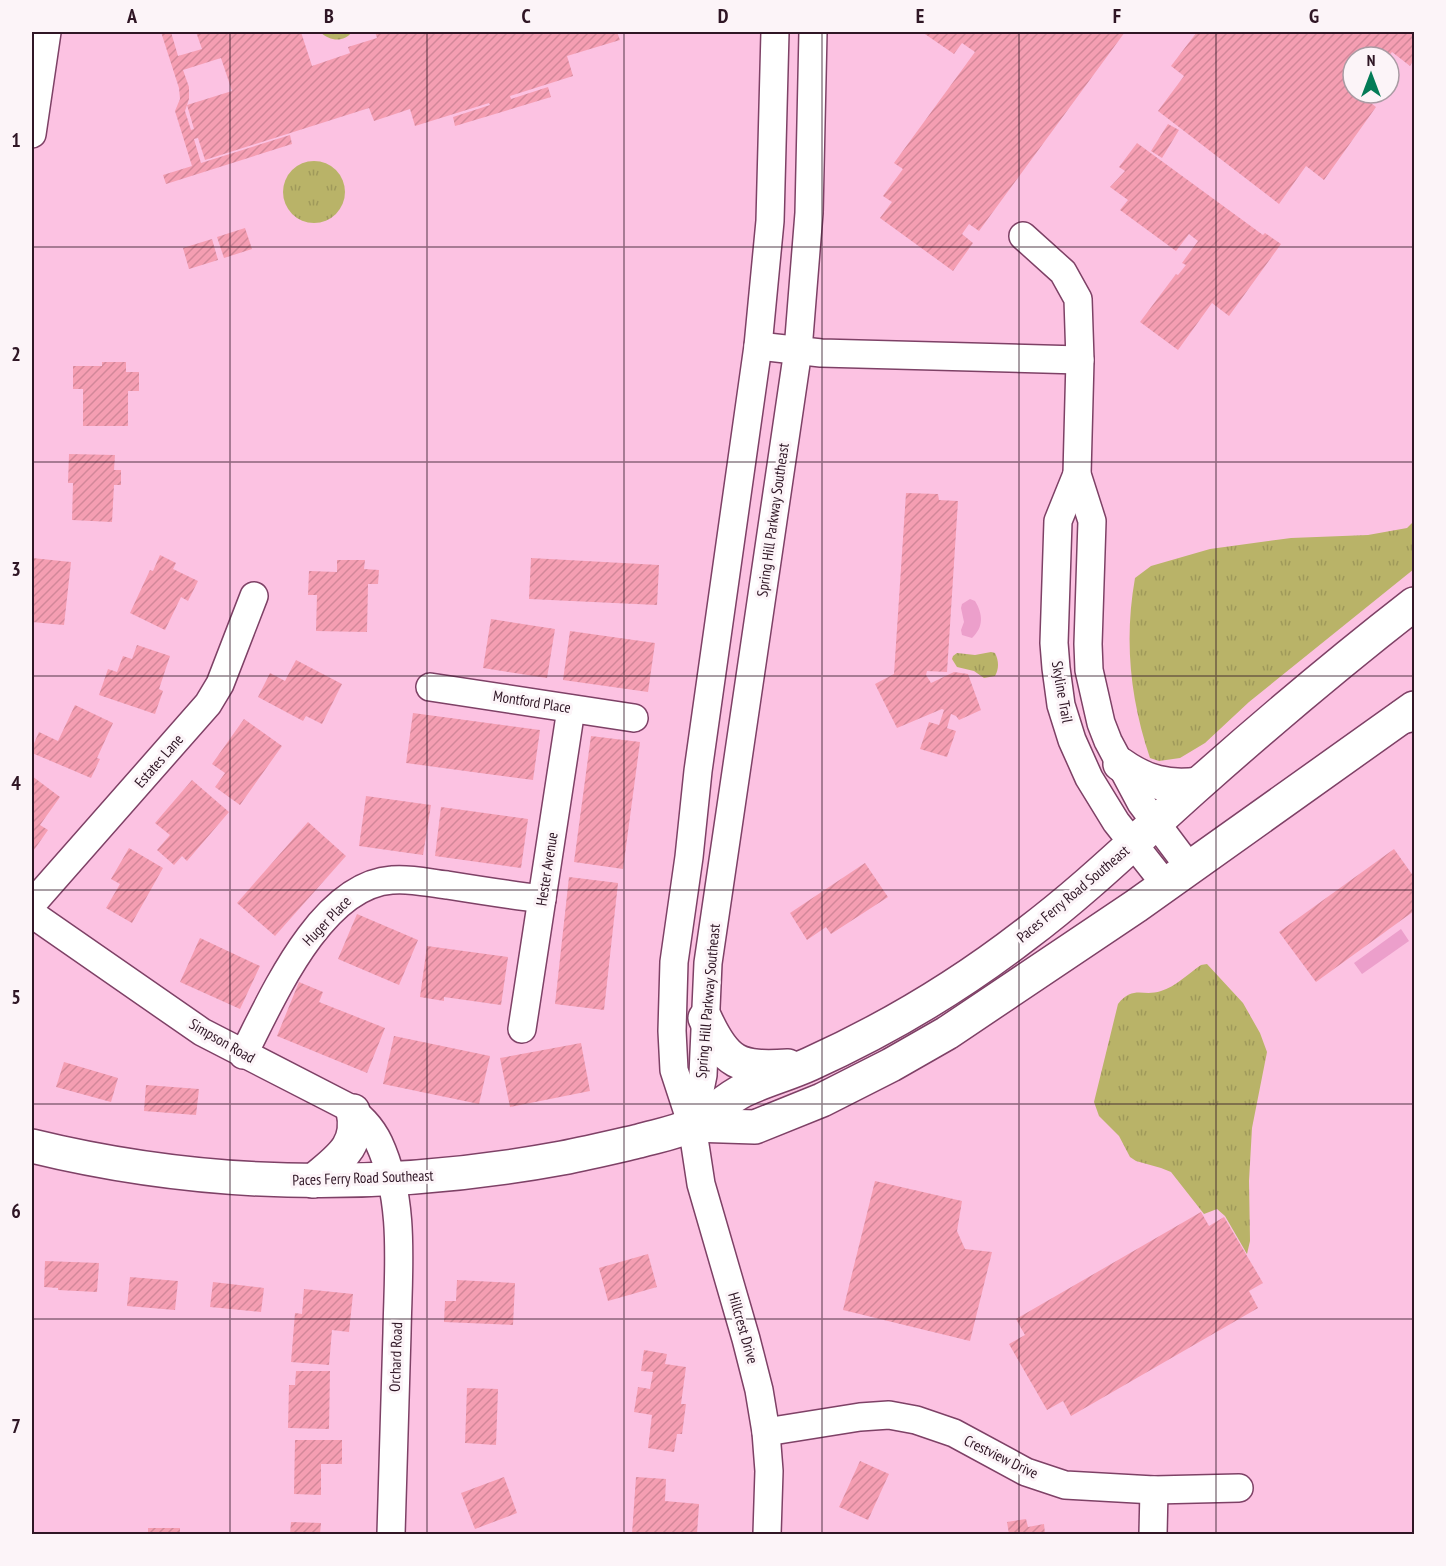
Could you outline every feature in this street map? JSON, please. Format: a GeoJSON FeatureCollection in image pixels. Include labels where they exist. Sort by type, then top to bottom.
{"type":"FeatureCollection","features":[{"type":"Feature","properties":{"kind":"main road","name":"Paces Ferry Road Southeast"},"geometry":{"type":"LineString","coordinates":[[32,1146],[74,1156],[173,1173],[313,1182],[391,1180],[478,1172],[591,1153],[656,1137],[692,1125],[742,1091],[808,1065],[851,1044],[920,1006],[990,962],[1061,907],[1286,706],[1414,604]]}},
{"type":"Feature","properties":{"kind":"main road","name":"Paces Ferry Road Southeast"},"geometry":{"type":"LineString","coordinates":[[692,1125],[755,1127],[822,1100],[891,1065],[980,1012],[1410,713]]}},
{"type":"Feature","properties":{"kind":"main road"},"geometry":{"type":"LineString","coordinates":[[1120,764],[1135,775],[1159,784],[1173,786],[1198,784]]}},
{"type":"Feature","properties":{"kind":"main road"},"geometry":{"type":"LineString","coordinates":[[705,1018],[714,1037],[725,1052],[740,1063],[758,1068],[808,1065]]}},
{"type":"Feature","properties":{"kind":"main road"},"geometry":{"type":"LineString","coordinates":[[313,1182],[346,1152],[353,1140],[355,1126],[353,1111]]}},
{"type":"Feature","properties":{"kind":"street"},"geometry":{"type":"LineString","coordinates":[[32,134],[47,32]]}},
{"type":"Feature","properties":{"kind":"street","name":"Spring Hill Parkway Southeast"},"geometry":{"type":"LineString","coordinates":[[692,1125],[674,1070],[672,1031],[674,962],[698,771],[758,346],[770,221],[775,32]]}},
{"type":"Feature","properties":{"kind":"street","name":"Spring Hill Parkway Southeast"},"geometry":{"type":"LineString","coordinates":[[692,1125],[703,1074],[708,963],[798,351],[809,213],[813,32]]}},
{"type":"Feature","properties":{"kind":"street","name":"Skyline Trail"},"geometry":{"type":"LineString","coordinates":[[1023,236],[1063,272],[1078,299],[1080,360],[1077,474],[1092,521],[1089,670],[1101,723],[1141,803],[1144,834]]}},
{"type":"Feature","properties":{"kind":"street"},"geometry":{"type":"LineString","coordinates":[[758,346],[821,353],[1080,360]]}},
{"type":"Feature","properties":{"kind":"street","name":"Skyline Trail"},"geometry":{"type":"LineString","coordinates":[[1077,474],[1058,521],[1054,643],[1058,687],[1072,740],[1089,778],[1116,822],[1144,834],[1177,875]]}},
{"type":"Feature","properties":{"kind":"street","name":"Estates Lane"},"geometry":{"type":"LineString","coordinates":[[32,904],[208,704],[220,684],[254,597]]}},
{"type":"Feature","properties":{"kind":"street","name":"Montford Place"},"geometry":{"type":"LineString","coordinates":[[430,687],[634,718]]}},
{"type":"Feature","properties":{"kind":"street","name":"Hester Avenue"},"geometry":{"type":"LineString","coordinates":[[522,1029],[571,709]]}},
{"type":"Feature","properties":{"kind":"street","name":"Huger Place"},"geometry":{"type":"LineString","coordinates":[[243,1054],[300,948],[336,908],[356,891],[382,881],[408,880],[542,899]]}},
{"type":"Feature","properties":{"kind":"street","name":"Simpson Road"},"geometry":{"type":"LineString","coordinates":[[32,914],[202,1032],[353,1111],[373,1131],[391,1180]]}},
{"type":"Feature","properties":{"kind":"street","name":"Hillcrest Drive"},"geometry":{"type":"LineString","coordinates":[[692,1125],[701,1184],[753,1364],[766,1432],[769,1471],[767,1534]]}},
{"type":"Feature","properties":{"kind":"street","name":"Orchard Road"},"geometry":{"type":"LineString","coordinates":[[391,1180],[399,1242],[391,1534]]}},
{"type":"Feature","properties":{"kind":"street","name":"Crestview Drive"},"geometry":{"type":"LineString","coordinates":[[766,1432],[860,1417],[889,1415],[916,1420],[954,1433],[1026,1472],[1065,1485],[1154,1490],[1239,1488]]}},
{"type":"Feature","properties":{"kind":"street"},"geometry":{"type":"LineString","coordinates":[[1153,1534],[1154,1490]]}},
{"type":"Feature","properties":{"kind":"green space"},"geometry":{"type":"Polygon","coordinates":[[[320,32],[352,32],[345,38],[336,40],[320,32]]]}},
{"type":"Feature","properties":{"kind":"green space"},"geometry":{"type":"Polygon","coordinates":[[[314,161],[336,170],[345,192],[336,214],[314,223],[292,214],[283,192],[292,170],[314,161]]]}},
{"type":"Feature","properties":{"kind":"green space"},"geometry":{"type":"Polygon","coordinates":[[[1414,521],[1414,569],[1249,702],[1205,743],[1180,758],[1159,761],[1150,758],[1138,714],[1131,669],[1130,624],[1135,578],[1151,566],[1210,549],[1291,538],[1368,535],[1407,528],[1414,521]]]}},
{"type":"Feature","properties":{"kind":"green space"},"geometry":{"type":"Polygon","coordinates":[[[957,653],[975,655],[995,653],[998,662],[997,671],[995,676],[984,678],[974,671],[957,667],[952,659],[957,653]]]}},
{"type":"Feature","properties":{"kind":"green space"},"geometry":{"type":"Polygon","coordinates":[[[1207,964],[1243,1003],[1260,1033],[1267,1052],[1252,1128],[1249,1181],[1250,1241],[1247,1254],[1225,1216],[1217,1209],[1204,1214],[1171,1172],[1130,1157],[1119,1136],[1099,1116],[1094,1102],[1118,1004],[1123,998],[1133,993],[1155,993],[1166,989],[1201,965],[1207,964]]]}},
{"type":"Feature","properties":{"kind":"shaded area"},"geometry":{"type":"Polygon","coordinates":[[[970,599],[975,601],[981,616],[979,629],[972,638],[962,635],[961,630],[964,622],[962,604],[970,599]]]}},
{"type":"Feature","properties":{"kind":"shaded area"},"geometry":{"type":"Polygon","coordinates":[[[1401,929],[1409,941],[1362,974],[1354,963],[1401,929]]]}},
{"type":"Feature","properties":{"kind":"building"},"geometry":{"type":"Polygon","coordinates":[[[161,32],[171,32],[178,56],[202,49],[196,32],[301,32],[312,66],[350,53],[348,47],[377,38],[375,32],[617,32],[620,40],[567,56],[573,76],[510,96],[511,99],[548,87],[551,97],[455,126],[453,117],[490,105],[489,103],[415,126],[410,109],[374,121],[369,108],[205,160],[198,138],[194,139],[201,163],[290,135],[292,144],[166,184],[163,175],[192,166],[175,111],[180,99],[179,88],[161,32]],[[221,58],[183,70],[189,87],[187,105],[232,91],[221,58]],[[187,105],[185,111],[191,130],[194,129],[187,105]]]}},
{"type":"Feature","properties":{"kind":"building"},"geometry":{"type":"Polygon","coordinates":[[[922,32],[1125,32],[979,231],[969,224],[962,234],[973,243],[953,271],[880,218],[892,202],[883,196],[903,169],[894,163],[975,52],[962,43],[954,54],[922,32]]]}},
{"type":"Feature","properties":{"kind":"building"},"geometry":{"type":"Polygon","coordinates":[[[1197,32],[1414,32],[1414,59],[1410,66],[1401,59],[1401,45],[1341,45],[1341,105],[1373,105],[1376,107],[1324,180],[1306,166],[1279,204],[1158,111],[1184,76],[1171,66],[1197,32]]]}},
{"type":"Feature","properties":{"kind":"building"},"geometry":{"type":"Polygon","coordinates":[[[1168,124],[1179,130],[1162,158],[1151,151],[1168,124]]]}},
{"type":"Feature","properties":{"kind":"building"},"geometry":{"type":"Polygon","coordinates":[[[1137,143],[1263,235],[1265,233],[1281,244],[1229,316],[1212,303],[1178,350],[1140,322],[1176,274],[1178,275],[1186,265],[1182,263],[1198,241],[1189,234],[1176,251],[1120,210],[1128,200],[1110,187],[1125,171],[1119,167],[1137,143]]]}},
{"type":"Feature","properties":{"kind":"building"},"geometry":{"type":"Polygon","coordinates":[[[245,228],[252,249],[224,258],[217,237],[245,228]]]}},
{"type":"Feature","properties":{"kind":"building"},"geometry":{"type":"Polygon","coordinates":[[[212,239],[218,260],[189,269],[183,248],[212,239]]]}},
{"type":"Feature","properties":{"kind":"building"},"geometry":{"type":"Polygon","coordinates":[[[102,362],[126,362],[126,372],[139,372],[139,391],[128,391],[128,426],[83,426],[83,389],[73,389],[73,366],[102,366],[102,362]]]}},
{"type":"Feature","properties":{"kind":"building"},"geometry":{"type":"Polygon","coordinates":[[[69,454],[115,455],[114,470],[121,470],[121,485],[114,485],[112,522],[72,520],[73,483],[68,483],[69,454]]]}},
{"type":"Feature","properties":{"kind":"building"},"geometry":{"type":"Polygon","coordinates":[[[906,493],[938,494],[939,500],[958,501],[947,672],[927,671],[926,675],[931,683],[954,672],[968,674],[981,710],[959,720],[951,714],[947,728],[956,731],[947,757],[920,749],[929,722],[939,725],[944,710],[897,728],[875,684],[894,674],[906,493]]]}},
{"type":"Feature","properties":{"kind":"building"},"geometry":{"type":"Polygon","coordinates":[[[160,555],[176,563],[173,569],[198,581],[188,601],[181,597],[165,630],[130,613],[150,570],[153,571],[160,555]]]}},
{"type":"Feature","properties":{"kind":"building"},"geometry":{"type":"Polygon","coordinates":[[[32,558],[71,562],[64,625],[32,622],[32,558]]]}},
{"type":"Feature","properties":{"kind":"building"},"geometry":{"type":"Polygon","coordinates":[[[531,558],[659,565],[657,605],[529,599],[531,558]]]}},
{"type":"Feature","properties":{"kind":"building"},"geometry":{"type":"Polygon","coordinates":[[[337,560],[365,560],[364,569],[379,570],[378,584],[368,584],[367,632],[316,631],[317,595],[308,595],[309,571],[337,572],[337,560]]]}},
{"type":"Feature","properties":{"kind":"building"},"geometry":{"type":"Polygon","coordinates":[[[491,619],[555,629],[547,678],[483,668],[491,619]]]}},
{"type":"Feature","properties":{"kind":"building"},"geometry":{"type":"Polygon","coordinates":[[[570,631],[655,643],[648,692],[563,680],[570,631]]]}},
{"type":"Feature","properties":{"kind":"building"},"geometry":{"type":"Polygon","coordinates":[[[137,645],[170,656],[159,689],[163,691],[155,714],[99,695],[108,669],[117,672],[123,656],[132,659],[137,645]]]}},
{"type":"Feature","properties":{"kind":"building"},"geometry":{"type":"Polygon","coordinates":[[[296,660],[342,684],[322,724],[306,716],[303,721],[258,697],[270,673],[285,681],[296,660]]]}},
{"type":"Feature","properties":{"kind":"building"},"geometry":{"type":"Polygon","coordinates":[[[75,705],[113,723],[97,758],[100,759],[91,778],[32,753],[39,732],[58,741],[75,705]]]}},
{"type":"Feature","properties":{"kind":"building"},"geometry":{"type":"Polygon","coordinates":[[[413,713],[540,730],[533,780],[406,763],[413,713]]]}},
{"type":"Feature","properties":{"kind":"building"},"geometry":{"type":"Polygon","coordinates":[[[244,719],[282,746],[240,805],[215,787],[225,773],[212,764],[244,719]]]}},
{"type":"Feature","properties":{"kind":"building"},"geometry":{"type":"Polygon","coordinates":[[[591,736],[640,742],[623,869],[574,862],[591,736]]]}},
{"type":"Feature","properties":{"kind":"building"},"geometry":{"type":"Polygon","coordinates":[[[32,776],[60,797],[40,825],[48,830],[34,850],[32,848],[32,776]]]}},
{"type":"Feature","properties":{"kind":"building"},"geometry":{"type":"Polygon","coordinates":[[[192,780],[229,812],[187,861],[182,856],[174,865],[157,850],[170,835],[155,823],[192,780]]]}},
{"type":"Feature","properties":{"kind":"building"},"geometry":{"type":"Polygon","coordinates":[[[366,796],[431,805],[423,855],[359,846],[366,796]]]}},
{"type":"Feature","properties":{"kind":"building"},"geometry":{"type":"Polygon","coordinates":[[[441,807],[528,819],[521,868],[435,856],[441,807]]]}},
{"type":"Feature","properties":{"kind":"building"},"geometry":{"type":"Polygon","coordinates":[[[308,822],[346,856],[275,936],[237,903],[308,822]]]}},
{"type":"Feature","properties":{"kind":"building"},"geometry":{"type":"Polygon","coordinates":[[[129,848],[163,868],[132,923],[106,908],[120,884],[111,879],[129,848]]]}},
{"type":"Feature","properties":{"kind":"building"},"geometry":{"type":"Polygon","coordinates":[[[1394,849],[1414,877],[1414,911],[1316,982],[1279,932],[1394,849]]]}},
{"type":"Feature","properties":{"kind":"building"},"geometry":{"type":"Polygon","coordinates":[[[865,863],[888,897],[831,934],[826,927],[807,940],[790,913],[865,863]]]}},
{"type":"Feature","properties":{"kind":"building"},"geometry":{"type":"Polygon","coordinates":[[[569,877],[618,883],[604,1010],[555,1004],[569,877]]]}},
{"type":"Feature","properties":{"kind":"building"},"geometry":{"type":"Polygon","coordinates":[[[357,914],[418,940],[399,985],[338,959],[357,914]]]}},
{"type":"Feature","properties":{"kind":"building"},"geometry":{"type":"Polygon","coordinates":[[[200,938],[260,966],[240,1009],[180,982],[200,938]]]}},
{"type":"Feature","properties":{"kind":"building"},"geometry":{"type":"Polygon","coordinates":[[[427,946],[508,957],[501,1005],[444,997],[444,1001],[420,997],[427,946]]]}},
{"type":"Feature","properties":{"kind":"building"},"geometry":{"type":"Polygon","coordinates":[[[299,982],[323,992],[319,1002],[385,1028],[367,1073],[277,1036],[299,982]]]}},
{"type":"Feature","properties":{"kind":"building"},"geometry":{"type":"Polygon","coordinates":[[[394,1036],[490,1056],[479,1104],[383,1084],[394,1036]]]}},
{"type":"Feature","properties":{"kind":"building"},"geometry":{"type":"Polygon","coordinates":[[[581,1043],[590,1091],[510,1107],[500,1058],[581,1043]]]}},
{"type":"Feature","properties":{"kind":"building"},"geometry":{"type":"Polygon","coordinates":[[[64,1062],[118,1078],[111,1102],[56,1087],[64,1062]]]}},
{"type":"Feature","properties":{"kind":"building"},"geometry":{"type":"Polygon","coordinates":[[[146,1085],[199,1089],[196,1115],[144,1111],[146,1085]]]}},
{"type":"Feature","properties":{"kind":"building"},"geometry":{"type":"Polygon","coordinates":[[[875,1181],[962,1201],[957,1231],[965,1249],[992,1252],[970,1341],[843,1310],[875,1181]]]}},
{"type":"Feature","properties":{"kind":"building"},"geometry":{"type":"Polygon","coordinates":[[[1201,1212],[1209,1226],[1224,1217],[1263,1283],[1249,1291],[1258,1308],[1071,1416],[1063,1401],[1047,1410],[1009,1344],[1025,1335],[1016,1319],[1201,1212]]]}},
{"type":"Feature","properties":{"kind":"building"},"geometry":{"type":"Polygon","coordinates":[[[648,1254],[657,1287],[608,1301],[599,1268],[648,1254]]]}},
{"type":"Feature","properties":{"kind":"building"},"geometry":{"type":"Polygon","coordinates":[[[45,1261],[99,1263],[97,1292],[44,1287],[45,1261]]]}},
{"type":"Feature","properties":{"kind":"building"},"geometry":{"type":"Polygon","coordinates":[[[130,1277],[178,1281],[175,1310],[127,1306],[130,1277]]]}},
{"type":"Feature","properties":{"kind":"building"},"geometry":{"type":"Polygon","coordinates":[[[457,1280],[515,1283],[513,1325],[444,1322],[445,1301],[456,1301],[457,1280]]]}},
{"type":"Feature","properties":{"kind":"building"},"geometry":{"type":"Polygon","coordinates":[[[213,1282],[264,1288],[261,1312],[210,1307],[213,1282]]]}},
{"type":"Feature","properties":{"kind":"building"},"geometry":{"type":"Polygon","coordinates":[[[304,1289],[353,1294],[349,1332],[332,1330],[329,1365],[291,1362],[295,1313],[302,1314],[304,1289]]]}},
{"type":"Feature","properties":{"kind":"building"},"geometry":{"type":"Polygon","coordinates":[[[644,1350],[667,1354],[665,1364],[686,1367],[681,1404],[686,1404],[682,1434],[677,1434],[674,1452],[648,1448],[652,1415],[634,1412],[638,1387],[650,1389],[653,1372],[641,1371],[644,1350]]]}},
{"type":"Feature","properties":{"kind":"building"},"geometry":{"type":"Polygon","coordinates":[[[296,1371],[330,1371],[329,1429],[288,1428],[289,1385],[295,1385],[296,1371]]]}},
{"type":"Feature","properties":{"kind":"building"},"geometry":{"type":"Polygon","coordinates":[[[467,1388],[498,1389],[496,1445],[465,1443],[467,1388]]]}},
{"type":"Feature","properties":{"kind":"building"},"geometry":{"type":"Polygon","coordinates":[[[295,1440],[342,1440],[342,1464],[321,1464],[321,1495],[294,1494],[295,1440]]]}},
{"type":"Feature","properties":{"kind":"building"},"geometry":{"type":"Polygon","coordinates":[[[860,1461],[889,1474],[868,1520],[839,1507],[860,1461]]]}},
{"type":"Feature","properties":{"kind":"building"},"geometry":{"type":"Polygon","coordinates":[[[504,1477],[517,1513],[475,1529],[461,1493],[504,1477]]]}},
{"type":"Feature","properties":{"kind":"building"},"geometry":{"type":"Polygon","coordinates":[[[636,1477],[666,1479],[665,1501],[699,1504],[697,1534],[632,1534],[636,1477]]]}},
{"type":"Feature","properties":{"kind":"building"},"geometry":{"type":"Polygon","coordinates":[[[1026,1519],[1028,1527],[1044,1524],[1045,1534],[1009,1534],[1007,1522],[1026,1519]]]}},
{"type":"Feature","properties":{"kind":"building"},"geometry":{"type":"Polygon","coordinates":[[[291,1522],[321,1523],[320,1534],[290,1534],[291,1522]]]}},
{"type":"Feature","properties":{"kind":"building"},"geometry":{"type":"Polygon","coordinates":[[[148,1528],[180,1528],[180,1534],[148,1534],[148,1528]]]}}]}
